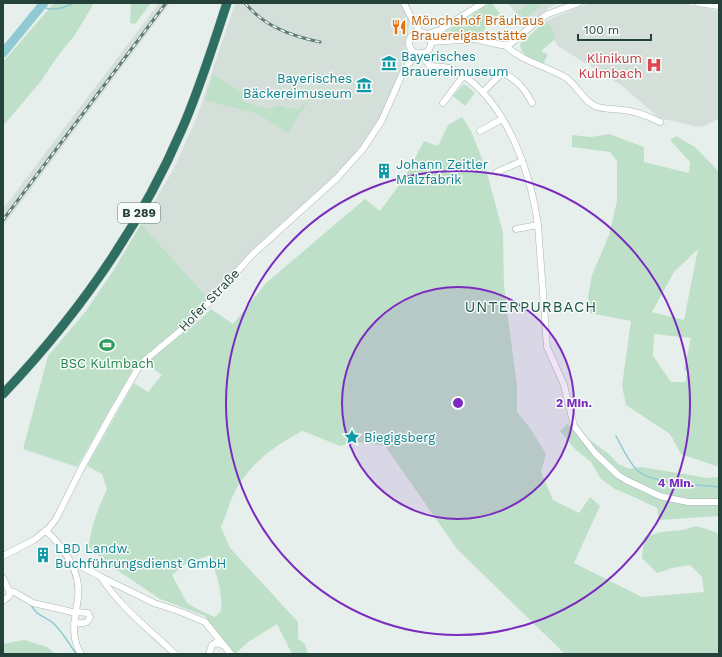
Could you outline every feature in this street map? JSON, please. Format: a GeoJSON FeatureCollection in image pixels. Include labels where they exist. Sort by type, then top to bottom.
{"type":"FeatureCollection","features":[{"type":"Feature","properties":{"kind":"highway","name":"B 289"},"geometry":{"type":"LineString","coordinates":[[3,394],[51,340],[88,292],[152,191],[173,149],[194,99],[227,3]]}},
{"type":"Feature","properties":{"kind":"street"},"geometry":{"type":"LineString","coordinates":[[404,3],[412,20],[420,32],[430,39],[475,39],[506,46],[512,44],[534,23],[548,14],[579,3]]}},
{"type":"Feature","properties":{"kind":"street"},"geometry":{"type":"LineString","coordinates":[[437,66],[429,59],[427,51],[430,47],[430,39],[440,30],[483,3]]}},
{"type":"Feature","properties":{"kind":"street"},"geometry":{"type":"LineString","coordinates":[[698,3],[719,6]]}},
{"type":"Feature","properties":{"kind":"street"},"geometry":{"type":"LineString","coordinates":[[412,20],[413,35],[410,40],[417,52],[429,65],[450,67],[464,75],[483,92],[489,98],[513,138],[533,194],[538,225],[547,347],[564,385],[574,426],[594,453],[621,477],[660,496],[688,502],[719,502]]}},
{"type":"Feature","properties":{"kind":"street"},"geometry":{"type":"LineString","coordinates":[[413,35],[420,32]]}},
{"type":"Feature","properties":{"kind":"street"},"geometry":{"type":"LineString","coordinates":[[506,46],[522,58],[572,82],[586,100],[594,106],[637,112],[660,122]]}},
{"type":"Feature","properties":{"kind":"street"},"geometry":{"type":"LineString","coordinates":[[417,52],[427,51]]}},
{"type":"Feature","properties":{"kind":"street","name":"Hofer Straße"},"geometry":{"type":"LineString","coordinates":[[3,556],[34,540],[56,519],[82,467],[134,375],[144,361],[192,321],[253,254],[350,165],[363,149],[382,120],[408,64],[417,52]]}},
{"type":"Feature","properties":{"kind":"street"},"geometry":{"type":"LineString","coordinates":[[483,92],[503,72],[520,84],[532,103]]}},
{"type":"Feature","properties":{"kind":"street"},"geometry":{"type":"LineString","coordinates":[[443,102],[464,75]]}},
{"type":"Feature","properties":{"kind":"street"},"geometry":{"type":"LineString","coordinates":[[480,131],[502,119]]}},
{"type":"Feature","properties":{"kind":"street"},"geometry":{"type":"LineString","coordinates":[[497,172],[522,161]]}},
{"type":"Feature","properties":{"kind":"street"},"geometry":{"type":"LineString","coordinates":[[516,229],[538,225]]}},
{"type":"Feature","properties":{"kind":"street"},"geometry":{"type":"LineString","coordinates":[[45,531],[52,535],[73,564],[78,588],[74,636],[76,648],[81,654]]}},
{"type":"Feature","properties":{"kind":"street"},"geometry":{"type":"LineString","coordinates":[[73,564],[81,566],[154,603],[204,622],[231,654]]}},
{"type":"Feature","properties":{"kind":"street"},"geometry":{"type":"LineString","coordinates":[[101,577],[105,584],[123,604],[175,654]]}},
{"type":"Feature","properties":{"kind":"street"},"geometry":{"type":"LineString","coordinates":[[3,578],[9,593]]}},
{"type":"Feature","properties":{"kind":"street"},"geometry":{"type":"LineString","coordinates":[[3,601],[9,593],[14,592],[32,603],[75,613],[88,613],[90,617],[88,622],[84,624],[74,623]]}},
{"type":"Feature","properties":{"kind":"street"},"geometry":{"type":"LineString","coordinates":[[64,610],[77,602]]}},
{"type":"Feature","properties":{"kind":"street"},"geometry":{"type":"LineString","coordinates":[[208,654],[212,645],[215,643],[223,645]]}},
{"type":"Feature","properties":{"kind":"shaded area"},"geometry":{"type":"Polygon","coordinates":[[[159,3],[170,3],[3,226],[3,209],[159,3]]]}},
{"type":"Feature","properties":{"kind":"shaded area"},"geometry":{"type":"Polygon","coordinates":[[[235,3],[401,3],[410,19],[400,72],[389,100],[360,149],[279,228],[253,249],[208,298],[141,224],[173,170],[197,117],[235,3]]]}},
{"type":"Feature","properties":{"kind":"shaded area"},"geometry":{"type":"Polygon","coordinates":[[[508,3],[558,3],[525,26],[508,3]]]}},
{"type":"Feature","properties":{"kind":"shaded area","name":"Klinikum Kulmbach"},"geometry":{"type":"Polygon","coordinates":[[[590,3],[682,3],[719,11],[719,118],[707,125],[699,127],[659,118],[621,85],[558,46],[543,23],[590,3]]]}},
{"type":"Feature","properties":{"kind":"green space"},"geometry":{"type":"Polygon","coordinates":[[[54,3],[92,3],[93,5],[74,36],[57,57],[41,81],[3,126],[3,62],[54,3]]]}},
{"type":"Feature","properties":{"kind":"green space"},"geometry":{"type":"Polygon","coordinates":[[[131,3],[151,3],[135,24],[130,23],[131,3]]]}},
{"type":"Feature","properties":{"kind":"green space"},"geometry":{"type":"Polygon","coordinates":[[[489,3],[492,3],[500,14],[487,23],[482,37],[473,35],[440,38],[441,35],[468,17],[471,17],[489,3]]]}},
{"type":"Feature","properties":{"kind":"green space"},"geometry":{"type":"Polygon","coordinates":[[[529,3],[537,3],[540,6],[525,19],[518,12],[529,3]]]}},
{"type":"Feature","properties":{"kind":"green space"},"geometry":{"type":"Polygon","coordinates":[[[546,23],[551,26],[555,39],[541,51],[548,55],[542,65],[522,52],[520,44],[539,27],[546,23]]]}},
{"type":"Feature","properties":{"kind":"green space"},"geometry":{"type":"Polygon","coordinates":[[[213,75],[241,91],[243,94],[241,101],[268,109],[279,105],[286,108],[298,109],[310,98],[288,133],[258,114],[205,100],[213,75]]]}},
{"type":"Feature","properties":{"kind":"green space"},"geometry":{"type":"Polygon","coordinates":[[[463,85],[466,85],[475,93],[465,106],[453,96],[463,85]]]}},
{"type":"Feature","properties":{"kind":"green space"},"geometry":{"type":"Polygon","coordinates":[[[462,117],[471,131],[486,169],[503,233],[504,287],[517,386],[517,412],[530,428],[546,454],[541,472],[553,500],[579,513],[590,497],[600,506],[574,563],[642,597],[704,592],[702,577],[690,565],[672,568],[657,573],[642,558],[644,537],[661,532],[683,530],[696,526],[716,532],[719,536],[719,654],[565,654],[457,549],[385,446],[360,442],[340,446],[303,431],[267,453],[245,476],[234,494],[221,527],[230,548],[298,622],[298,639],[305,644],[308,654],[292,654],[277,624],[248,642],[235,654],[230,654],[205,616],[160,599],[108,564],[89,547],[93,524],[107,489],[102,474],[87,466],[134,383],[148,392],[162,375],[147,364],[211,309],[233,324],[266,283],[365,199],[380,211],[405,177],[424,141],[438,146],[448,125],[462,117]],[[210,555],[184,565],[172,575],[187,603],[215,617],[221,611],[221,597],[210,555]]]}},
{"type":"Feature","properties":{"kind":"green space"},"geometry":{"type":"Polygon","coordinates":[[[609,134],[644,147],[644,162],[689,173],[690,162],[670,140],[676,136],[695,147],[719,172],[719,467],[681,454],[670,434],[626,405],[622,386],[631,321],[590,313],[588,297],[592,275],[609,235],[617,201],[617,161],[610,152],[572,147],[572,135],[591,137],[609,134]],[[698,249],[674,272],[652,312],[684,320],[698,249]],[[654,334],[653,356],[671,382],[685,382],[688,372],[684,370],[691,338],[654,334]]]}},
{"type":"Feature","properties":{"kind":"green space","name":"BSC Kulmbach"},"geometry":{"type":"Polygon","coordinates":[[[141,224],[208,298],[191,317],[153,348],[132,371],[77,467],[23,449],[48,356],[86,311],[115,268],[141,224]]]}},
{"type":"Feature","properties":{"kind":"green space"},"geometry":{"type":"Polygon","coordinates":[[[567,424],[609,454],[618,464],[630,469],[641,467],[708,478],[719,477],[719,516],[659,520],[657,508],[615,489],[601,479],[591,462],[574,448],[560,431],[567,424]]]}},
{"type":"Feature","properties":{"kind":"green space"},"geometry":{"type":"Polygon","coordinates":[[[24,640],[47,647],[55,654],[3,654],[3,644],[24,640]]]}},
{"type":"Feature","properties":{"kind":"waterway"},"geometry":{"type":"LineString","coordinates":[[3,53],[44,3]]}},
{"type":"Feature","properties":{"kind":"waterway"},"geometry":{"type":"LineString","coordinates":[[41,7],[58,9],[74,3]]}},
{"type":"Feature","properties":{"kind":"waterway"},"geometry":{"type":"LineString","coordinates":[[616,436],[625,454],[637,470],[644,475],[676,483],[719,487]]}},
{"type":"Feature","properties":{"kind":"waterway"},"geometry":{"type":"LineString","coordinates":[[31,605],[38,614],[56,626],[76,654]]}},
{"type":"Feature","properties":{"kind":"railway"},"geometry":{"type":"LineString","coordinates":[[3,220],[166,3]]}},
{"type":"Feature","properties":{"kind":"railway"},"geometry":{"type":"LineString","coordinates":[[245,3],[252,11],[269,24],[299,37],[320,42]]}},
{"type":"Feature","properties":{"kind":"place","name":"Mönchshof Bräuhaus Brauereigaststätte"},"geometry":{"type":"Point","coordinates":[399,27]}},
{"type":"Feature","properties":{"kind":"place","name":"Bayerisches Brauereimuseum"},"geometry":{"type":"Point","coordinates":[389,63]}},
{"type":"Feature","properties":{"kind":"place","name":"Klinikum Kulmbach"},"geometry":{"type":"Point","coordinates":[654,65]}},
{"type":"Feature","properties":{"kind":"place","name":"Bayerisches Bäckereimuseum"},"geometry":{"type":"Point","coordinates":[364,85]}},
{"type":"Feature","properties":{"kind":"place","name":"Johann Zeitler Malzfabrik"},"geometry":{"type":"Point","coordinates":[384,171]}},
{"type":"Feature","properties":{"kind":"place","name":"BSC Kulmbach"},"geometry":{"type":"Point","coordinates":[107,345]}},
{"type":"Feature","properties":{"kind":"place","name":"Biegigsberg"},"geometry":{"type":"Point","coordinates":[352,437]}},
{"type":"Feature","properties":{"kind":"place","name":"LBD Landw. Buchführungsdienst GmbH"},"geometry":{"type":"Point","coordinates":[43,555]}},
{"type":"Feature","properties":{"kind":"district","name":"UNTERPURBACH"},"geometry":{"type":"Point","coordinates":[531,307]}}]}
